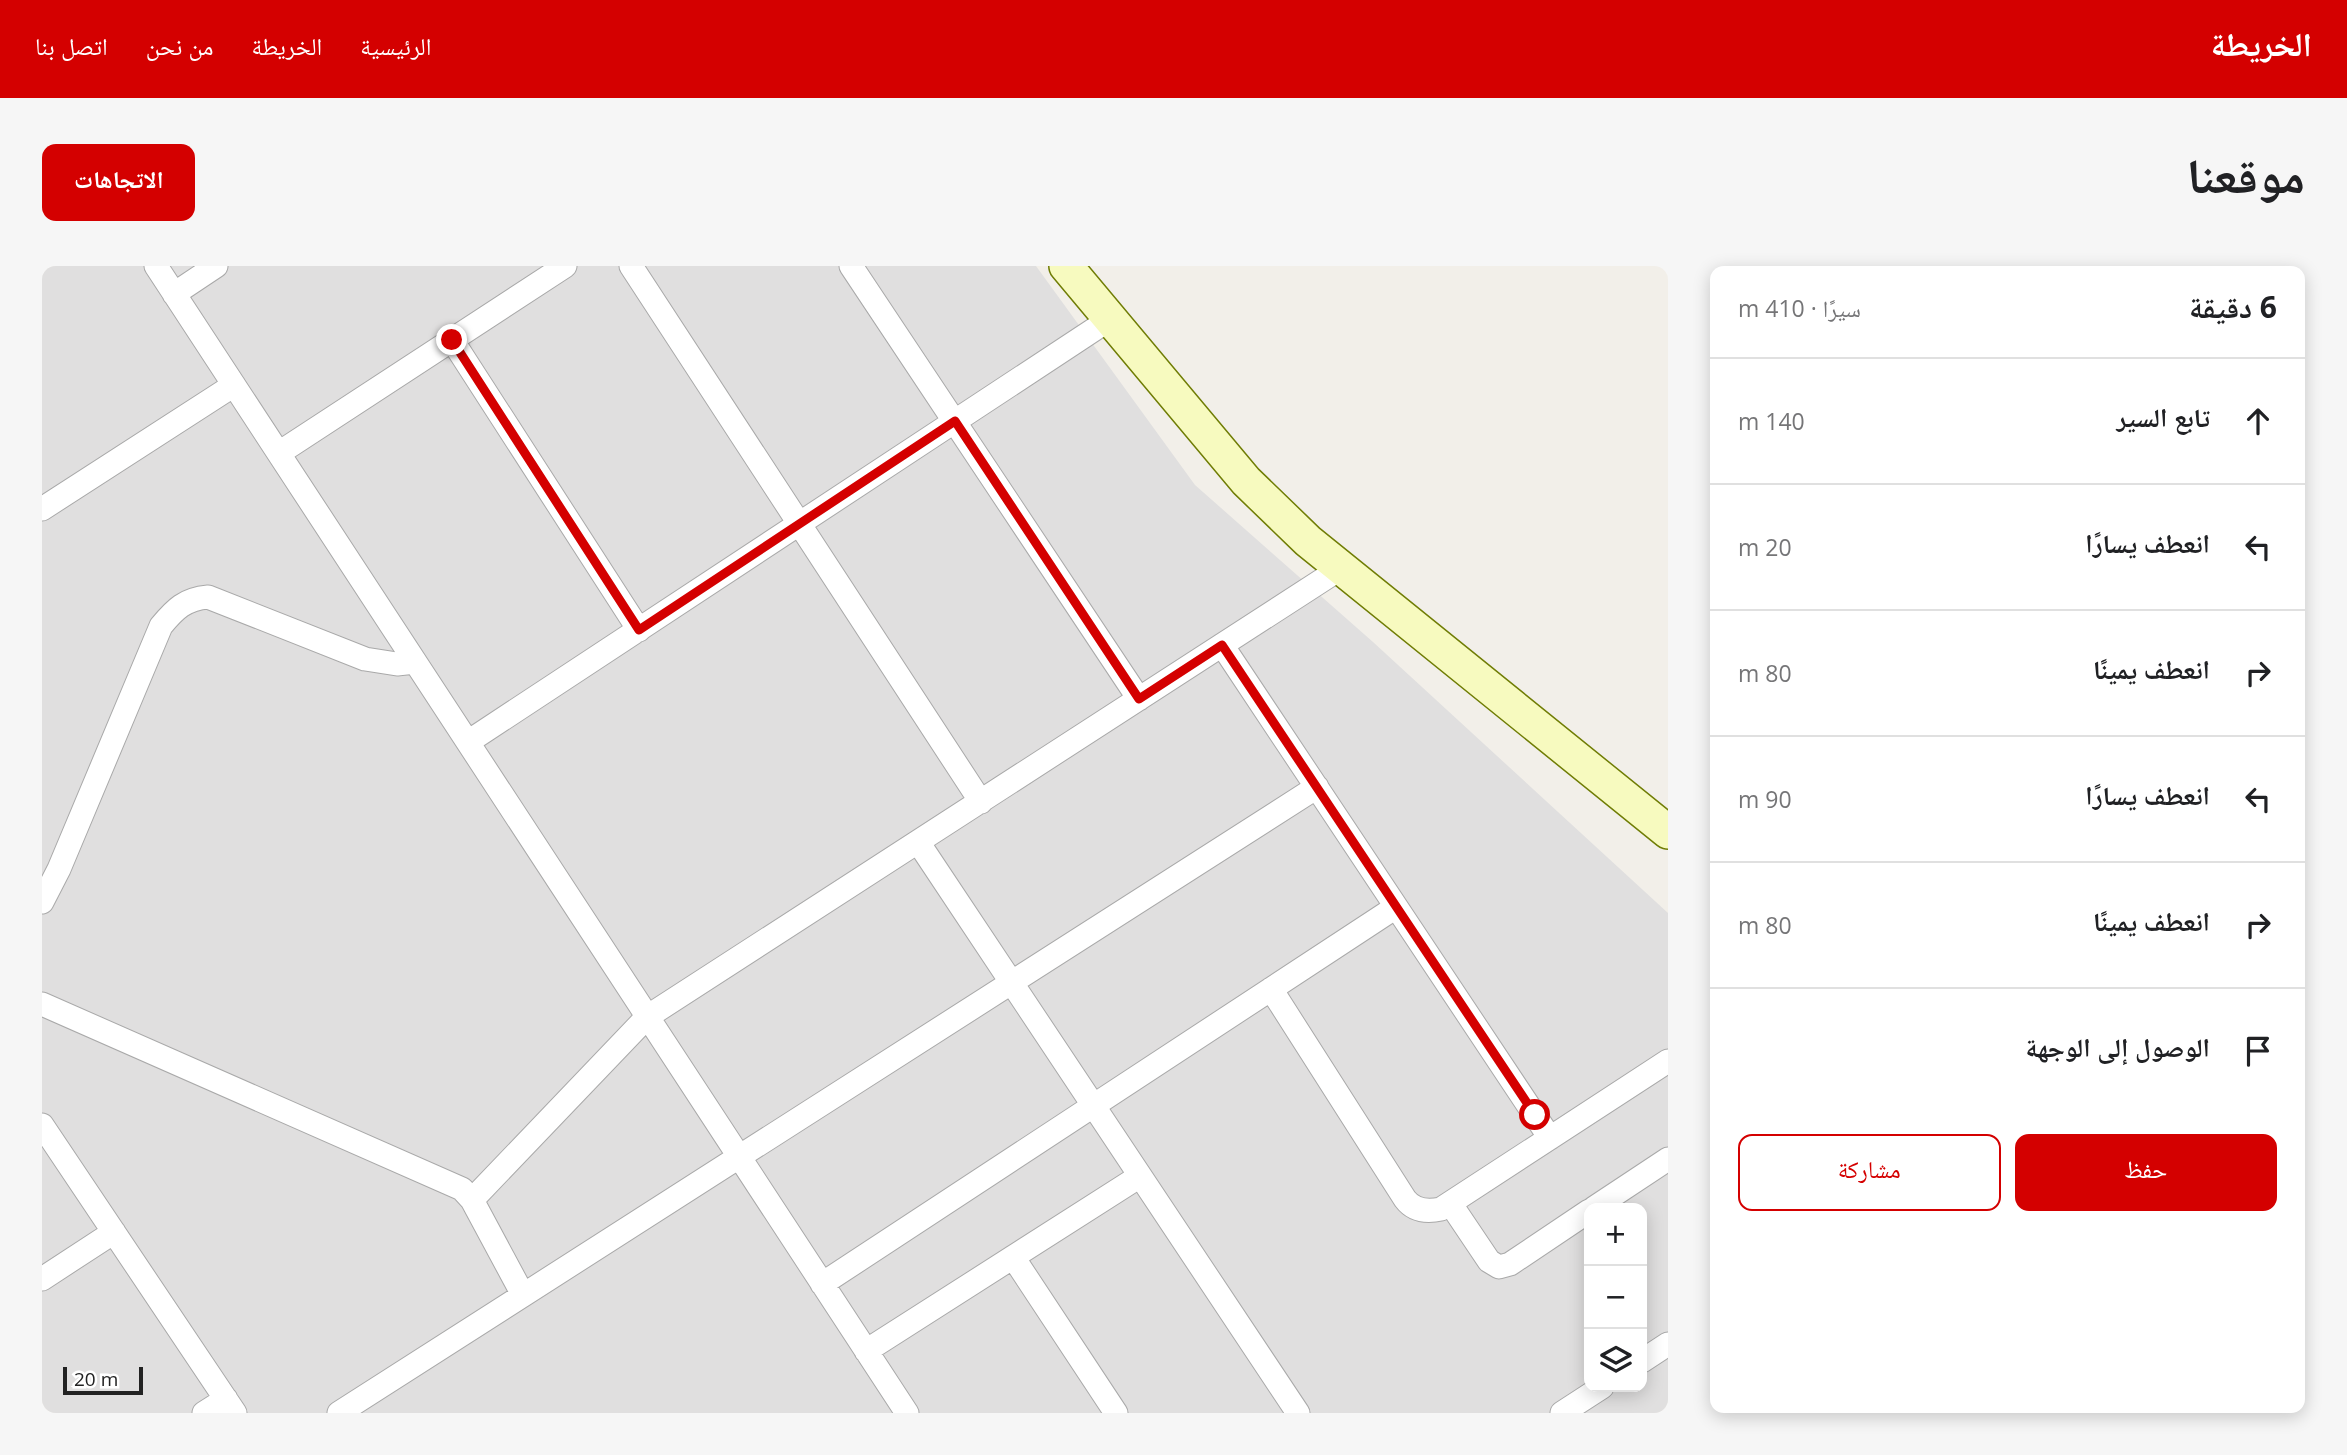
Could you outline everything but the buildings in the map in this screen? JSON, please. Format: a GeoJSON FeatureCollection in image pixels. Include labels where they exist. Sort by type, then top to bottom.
{"type":"FeatureCollection","features":[{"type":"Feature","properties":{"kind":"main road"},"geometry":{"type":"LineString","coordinates":[[1066,266],[1246,481],[1308,541],[1668,832]]}},
{"type":"Feature","properties":{"kind":"street"},"geometry":{"type":"LineString","coordinates":[[156,266],[907,1413]]}},
{"type":"Feature","properties":{"kind":"street"},"geometry":{"type":"LineString","coordinates":[[174,294],[216,266]]}},
{"type":"Feature","properties":{"kind":"street"},"geometry":{"type":"LineString","coordinates":[[279,453],[565,266]]}},
{"type":"Feature","properties":{"kind":"street"},"geometry":{"type":"LineString","coordinates":[[631,266],[981,802]]}},
{"type":"Feature","properties":{"kind":"street"},"geometry":{"type":"LineString","coordinates":[[851,266],[1139,699]]}},
{"type":"Feature","properties":{"kind":"street"},"geometry":{"type":"LineString","coordinates":[[468,742],[1110,319]]}},
{"type":"Feature","properties":{"kind":"street"},"geometry":{"type":"LineString","coordinates":[[452,340],[639,630]]}},
{"type":"Feature","properties":{"kind":"street"},"geometry":{"type":"LineString","coordinates":[[42,509],[234,385]]}},
{"type":"Feature","properties":{"kind":"street"},"geometry":{"type":"LineString","coordinates":[[472,1200],[647,1017],[1341,568]]}},
{"type":"Feature","properties":{"kind":"street"},"geometry":{"type":"LineString","coordinates":[[42,902],[59,869],[162,626],[178,607],[195,598],[208,597],[365,659],[397,664],[415,662]]}},
{"type":"Feature","properties":{"kind":"street"},"geometry":{"type":"LineString","coordinates":[[1222,645],[1550,1138]]}},
{"type":"Feature","properties":{"kind":"street"},"geometry":{"type":"LineString","coordinates":[[339,1413],[1317,787]]}},
{"type":"Feature","properties":{"kind":"street"},"geometry":{"type":"LineString","coordinates":[[918,842],[1298,1413]]}},
{"type":"Feature","properties":{"kind":"street"},"geometry":{"type":"LineString","coordinates":[[822,1284],[1396,907]]}},
{"type":"Feature","properties":{"kind":"street"},"geometry":{"type":"LineString","coordinates":[[1271,989],[1409,1204],[1418,1209],[1440,1209],[1668,1061]]}},
{"type":"Feature","properties":{"kind":"street"},"geometry":{"type":"LineString","coordinates":[[42,1004],[462,1189],[472,1200],[523,1295]]}},
{"type":"Feature","properties":{"kind":"street"},"geometry":{"type":"LineString","coordinates":[[42,1125],[230,1406],[204,1413]]}},
{"type":"Feature","properties":{"kind":"street"},"geometry":{"type":"LineString","coordinates":[[1602,1203],[1668,1159]]}},
{"type":"Feature","properties":{"kind":"street"},"geometry":{"type":"LineString","coordinates":[[866,1351],[1140,1176]]}},
{"type":"Feature","properties":{"kind":"street"},"geometry":{"type":"LineString","coordinates":[[1450,1203],[1489,1261],[1499,1267],[1510,1264],[1584,1214]]}},
{"type":"Feature","properties":{"kind":"street"},"geometry":{"type":"LineString","coordinates":[[42,1279],[114,1232]]}},
{"type":"Feature","properties":{"kind":"street"},"geometry":{"type":"LineString","coordinates":[[1013,1257],[1116,1413]]}},
{"type":"Feature","properties":{"kind":"street"},"geometry":{"type":"LineString","coordinates":[[1647,1358],[1668,1344]]}},
{"type":"Feature","properties":{"kind":"street"},"geometry":{"type":"LineString","coordinates":[[1562,1413],[1594,1392]]}},
{"type":"Feature","properties":{"kind":"shaded area"},"geometry":{"type":"Polygon","coordinates":[[[42,266],[1036,266],[1195,485],[1373,642],[1668,913],[1668,1413],[42,1413],[42,266]]]}},
{"type":"Feature","properties":{"kind":"route"},"geometry":{"type":"LineString","coordinates":[[452,340],[639,630],[955,421],[1139,699],[1222,645],[1535,1115]]}}]}
